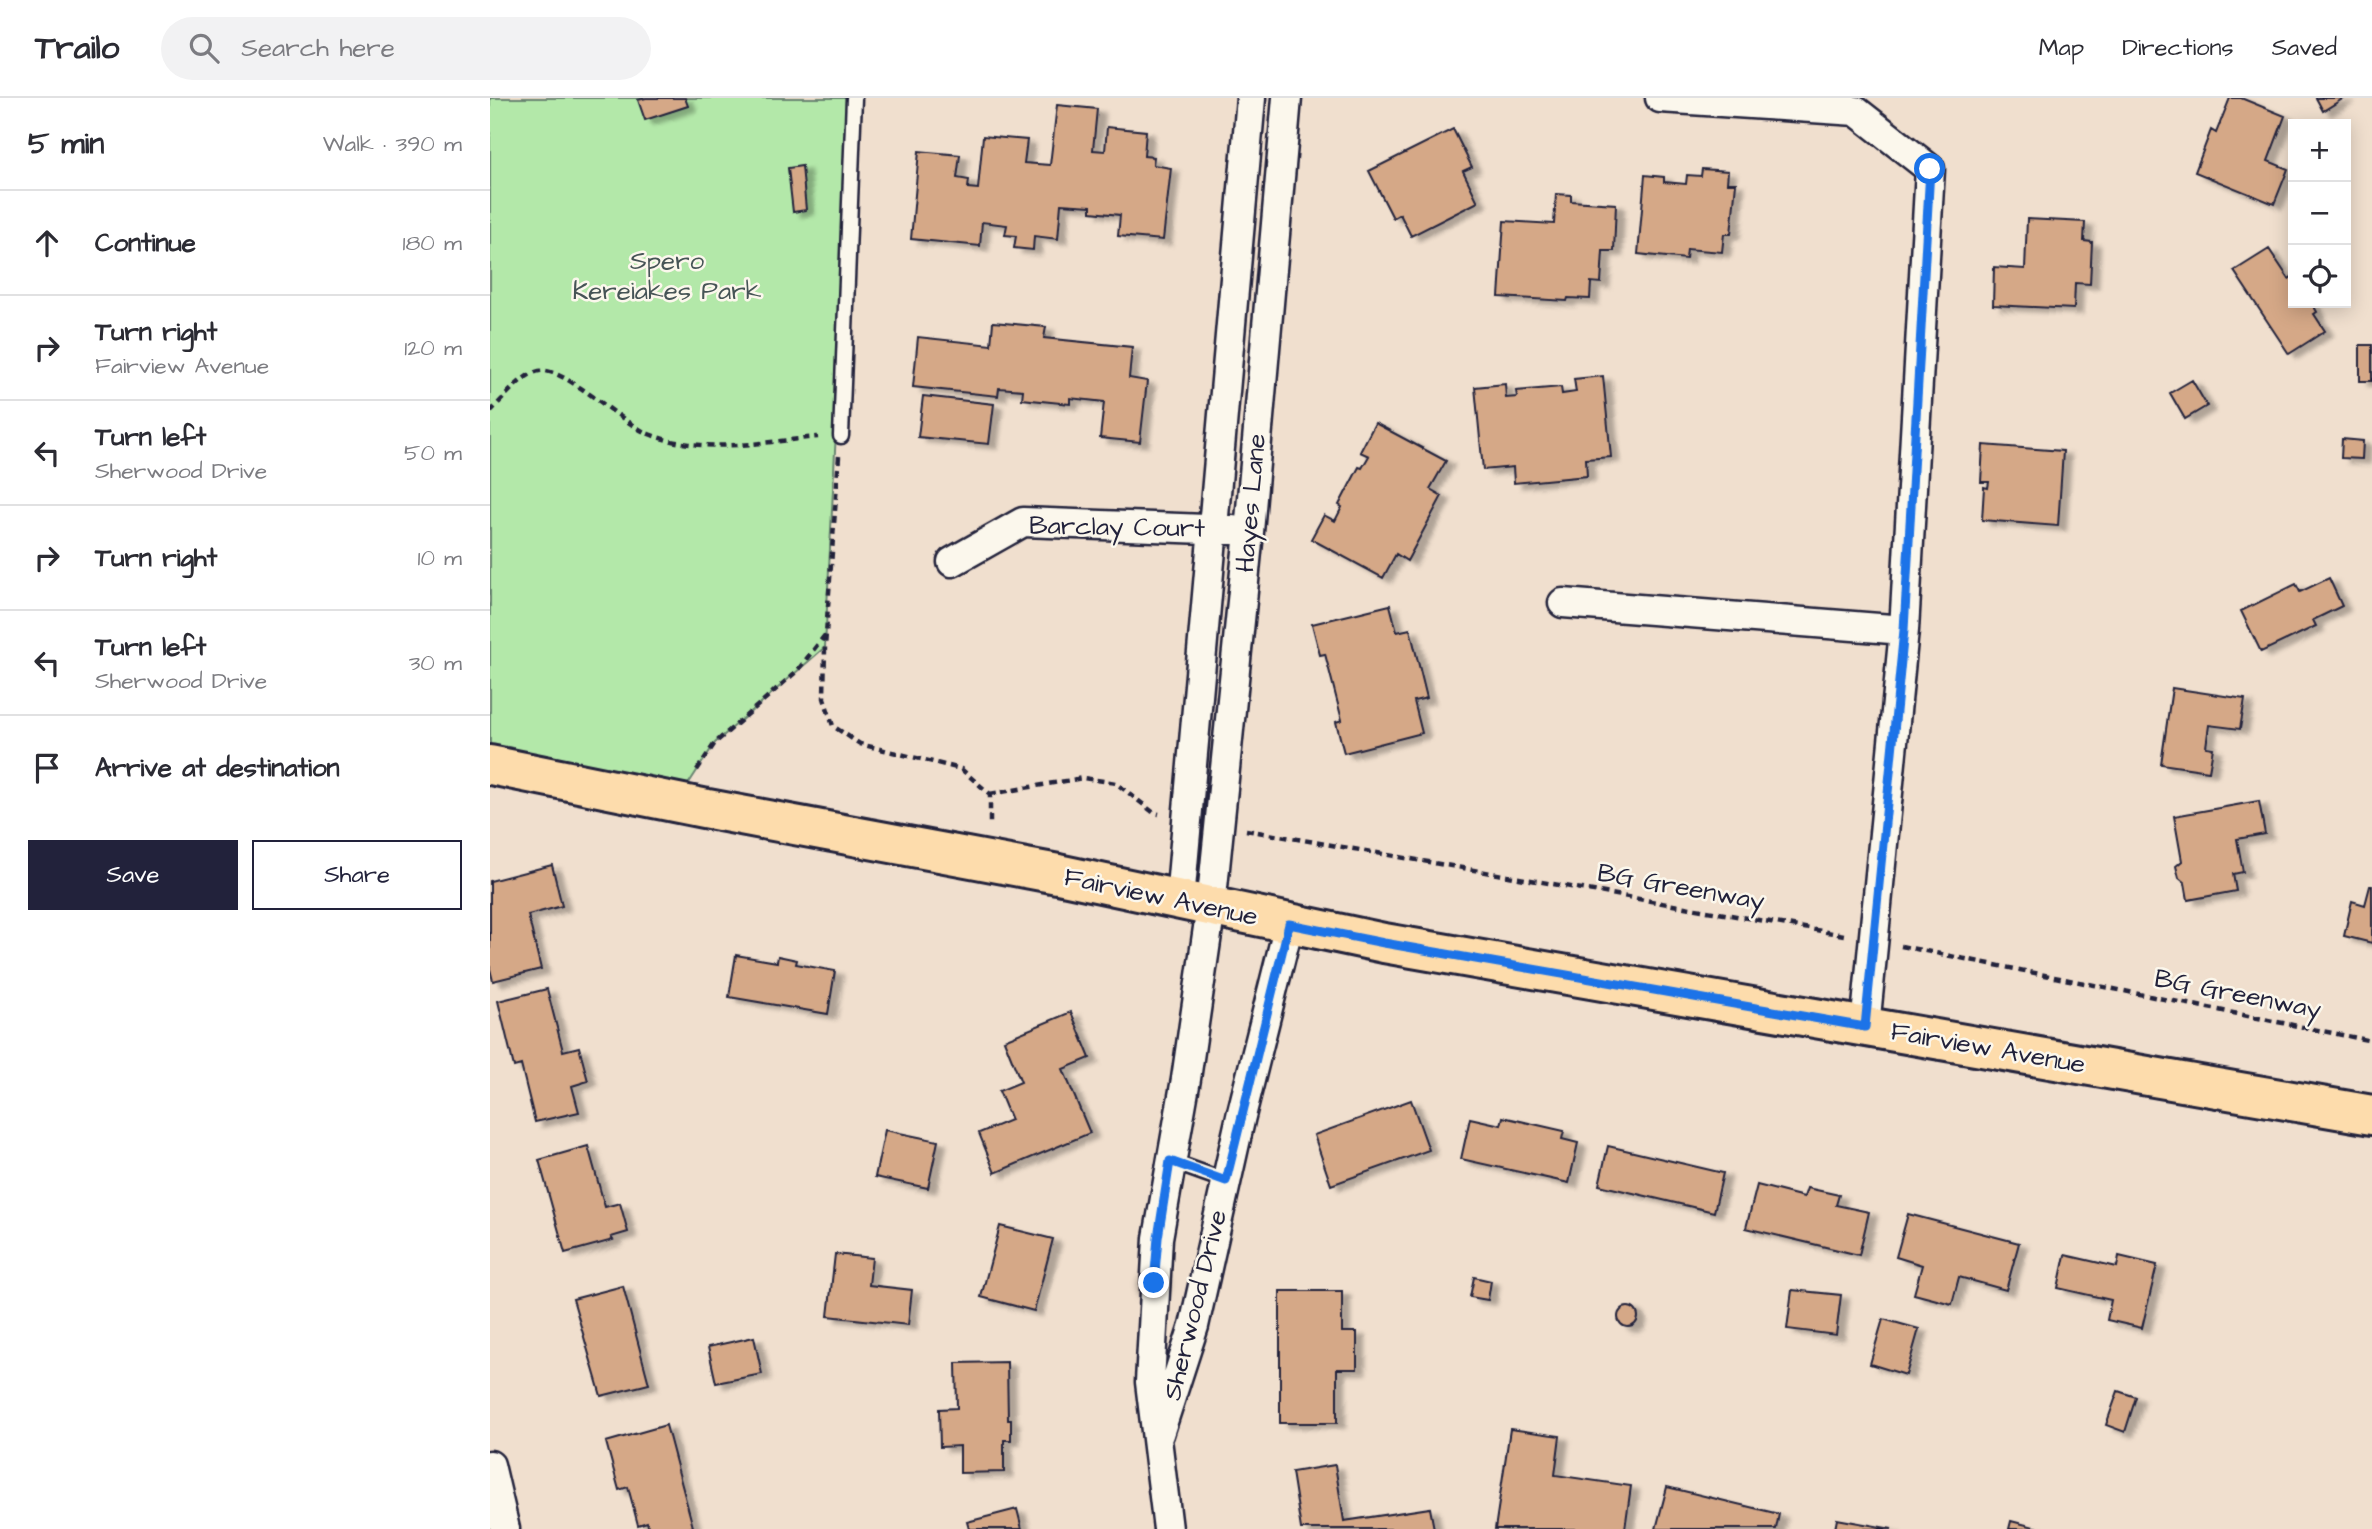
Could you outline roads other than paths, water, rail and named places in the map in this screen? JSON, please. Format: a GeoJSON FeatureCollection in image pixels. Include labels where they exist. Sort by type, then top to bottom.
{"type":"FeatureCollection","features":[{"type":"Feature","properties":{"kind":"main road","name":"Fairview Avenue"},"geometry":{"type":"LineString","coordinates":[[490,765],[990,862],[1384,943],[2372,1115]]}},
{"type":"Feature","properties":{"kind":"street","name":"Hayes Lane"},"geometry":{"type":"LineString","coordinates":[[1196,904],[1188,819],[1251,98]]}},
{"type":"Feature","properties":{"kind":"street","name":"Hayes Lane"},"geometry":{"type":"LineString","coordinates":[[1196,904],[1219,825],[1249,531],[1287,98]]}},
{"type":"Feature","properties":{"kind":"street"},"geometry":{"type":"LineString","coordinates":[[1660,98],[1856,110],[1930,169],[1904,630],[1865,1027]]}},
{"type":"Feature","properties":{"kind":"street","name":"Barclay Court"},"geometry":{"type":"LineString","coordinates":[[952,562],[1023,522],[1249,531]]}},
{"type":"Feature","properties":{"kind":"street"},"geometry":{"type":"LineString","coordinates":[[1563,603],[1904,630]]}},
{"type":"Feature","properties":{"kind":"street","name":"Sherwood Drive"},"geometry":{"type":"LineString","coordinates":[[1168,1529],[1150,1382],[1151,1338],[1158,1238],[1186,1079],[1196,904]]}},
{"type":"Feature","properties":{"kind":"street","name":"Sherwood Drive"},"geometry":{"type":"LineString","coordinates":[[1157,1440],[1194,1326],[1226,1181],[1289,924]]}},
{"type":"Feature","properties":{"kind":"street"},"geometry":{"type":"LineString","coordinates":[[490,1465],[505,1529]]}},
{"type":"Feature","properties":{"kind":"lane"},"geometry":{"type":"LineString","coordinates":[[841,436],[854,98]]}},
{"type":"Feature","properties":{"kind":"lane"},"geometry":{"type":"LineString","coordinates":[[1170,1161],[1226,1181]]}},
{"type":"Feature","properties":{"kind":"park label","name":"Spero Kereiakes Park"},"geometry":{"type":"Point","coordinates":[667,276]}}]}
